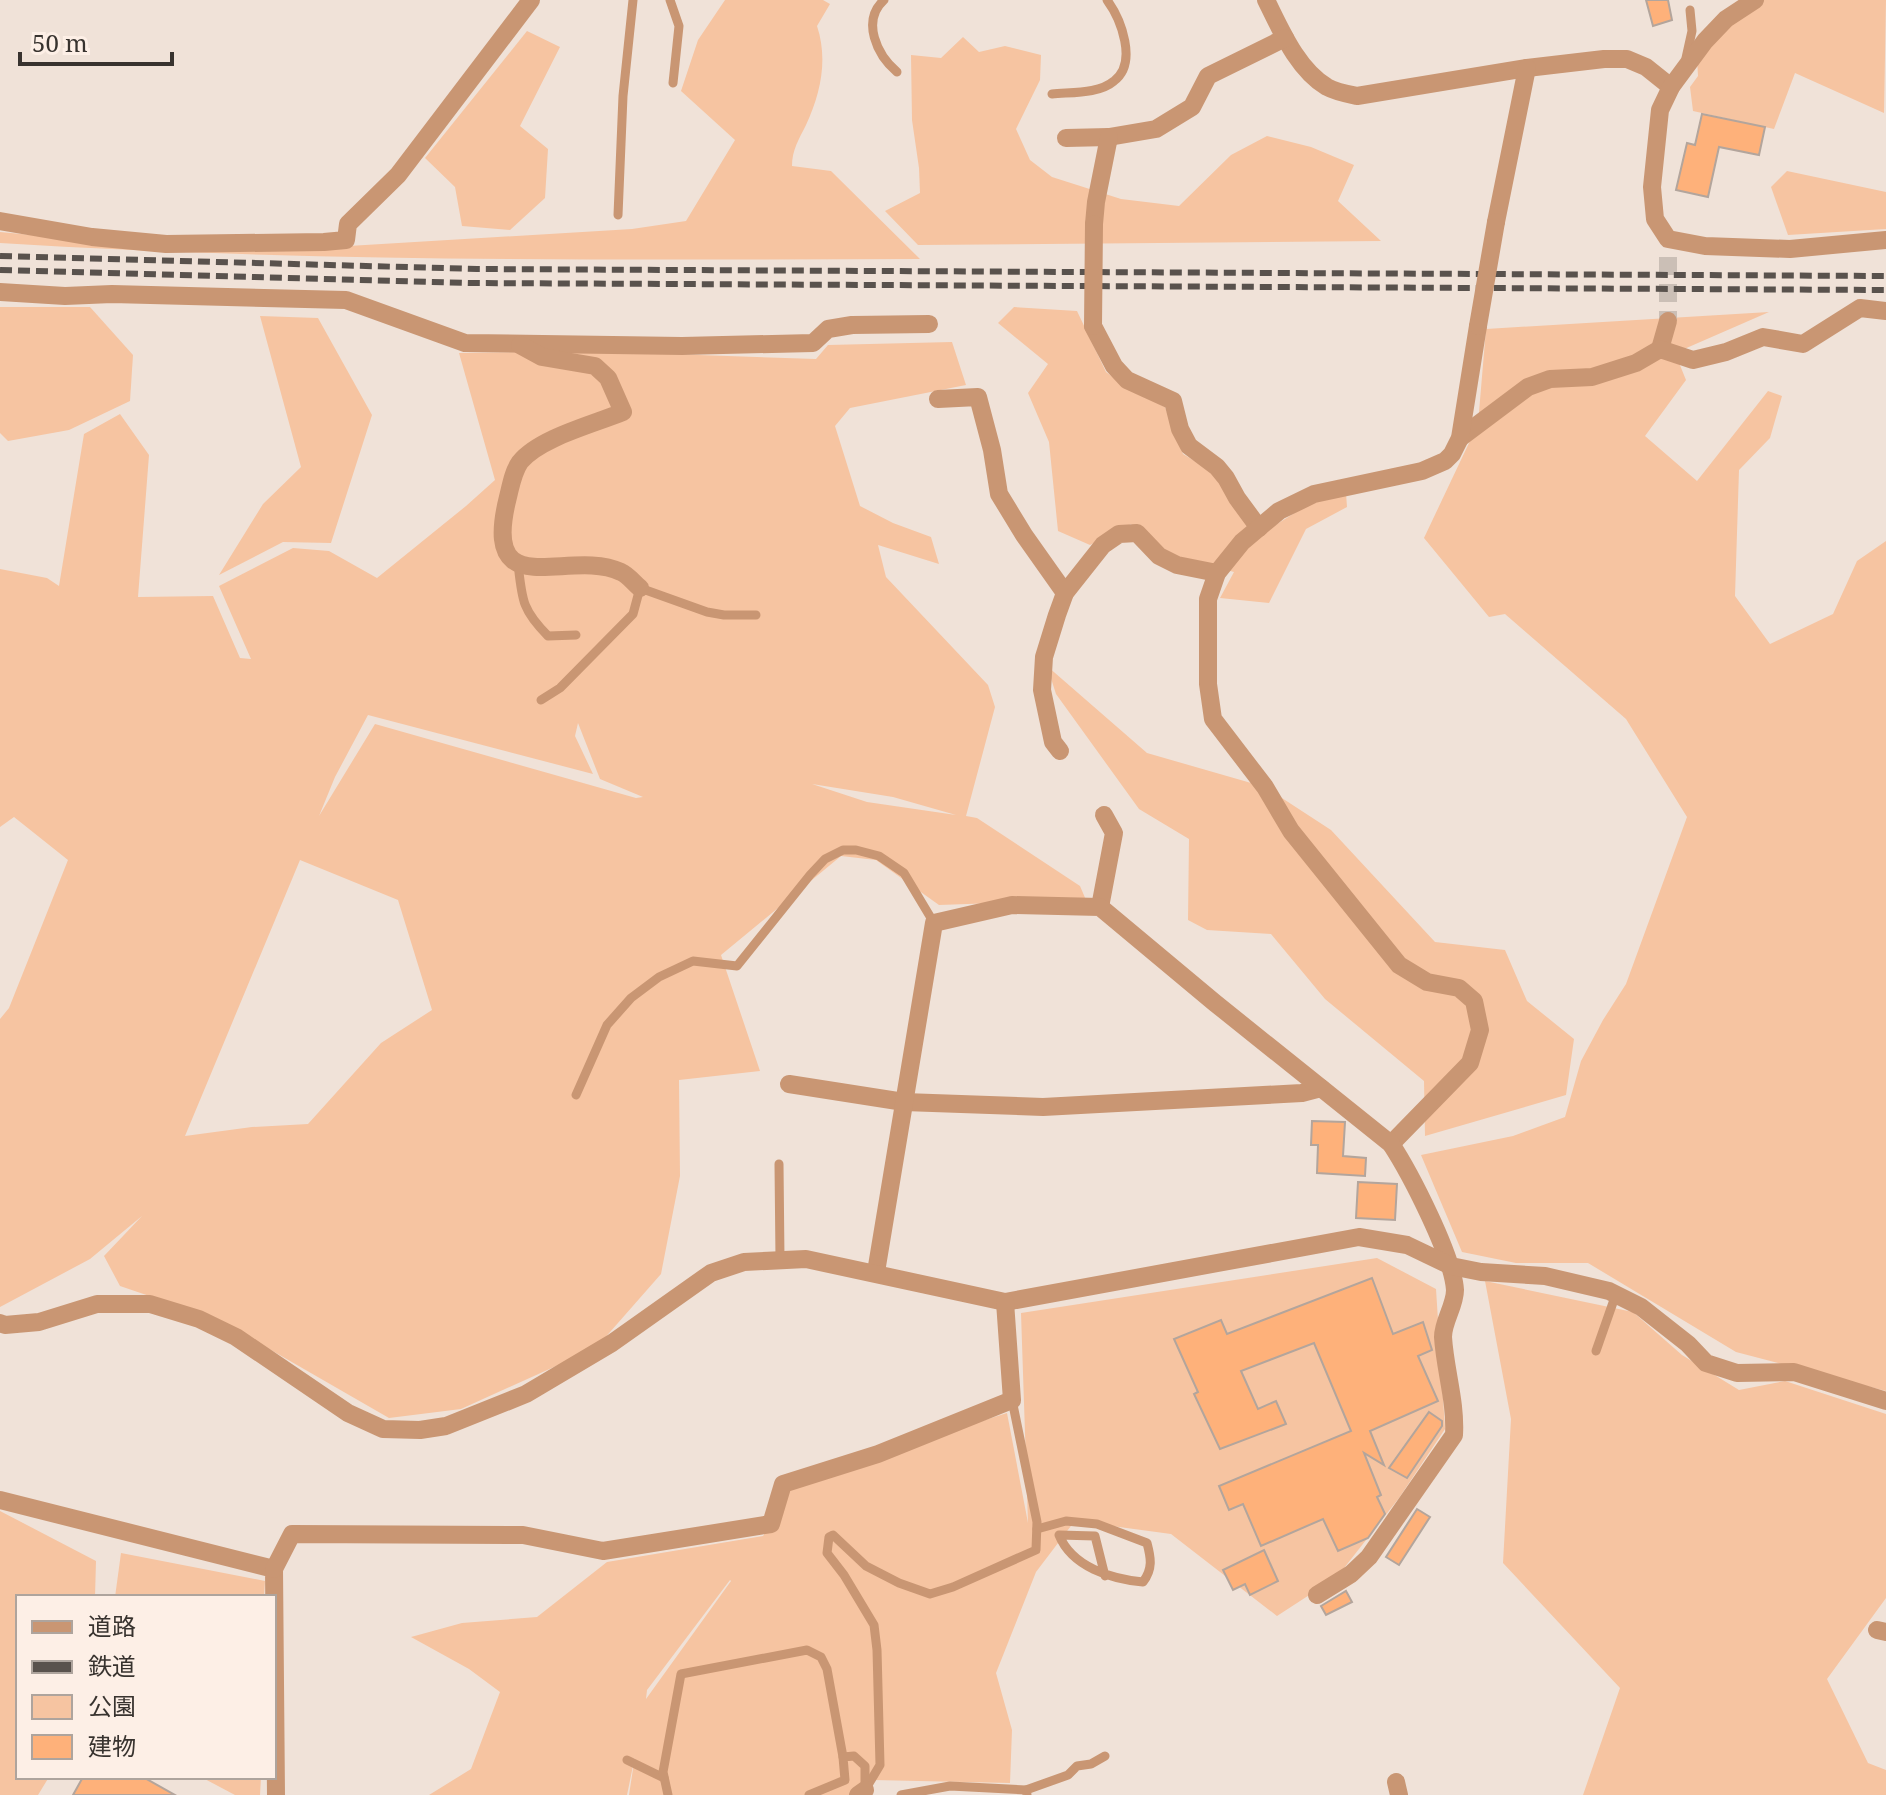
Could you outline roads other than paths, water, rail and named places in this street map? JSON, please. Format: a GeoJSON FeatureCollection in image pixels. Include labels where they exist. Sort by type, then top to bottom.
{"type":"FeatureCollection","features":[{"type":"Feature","properties":{"kind":"street"},"geometry":{"type":"LineString","coordinates":[[0,221],[92,237],[166,244],[346,240],[346,231],[352,219],[398,175],[531,0]]}},
{"type":"Feature","properties":{"kind":"street"},"geometry":{"type":"LineString","coordinates":[[1266,0],[1285,38],[1313,77],[1330,89],[1357,96],[1527,68],[1627,59],[1676,81]]}},
{"type":"Feature","properties":{"kind":"street"},"geometry":{"type":"LineString","coordinates":[[1755,0],[1726,19],[1705,41],[1676,81],[1660,110],[1652,187],[1655,219],[1668,248],[1790,249],[1886,240]]}},
{"type":"Feature","properties":{"kind":"street"},"geometry":{"type":"LineString","coordinates":[[1066,138],[1109,137],[1156,129],[1192,107],[1208,76],[1285,38]]}},
{"type":"Feature","properties":{"kind":"street"},"geometry":{"type":"LineString","coordinates":[[1460,438],[1496,222],[1527,68]]}},
{"type":"Feature","properties":{"kind":"street"},"geometry":{"type":"LineString","coordinates":[[1109,137],[1094,224],[1093,326],[1114,366],[1127,380],[1173,401],[1180,429],[1189,446],[1217,467],[1259,528]]}},
{"type":"Feature","properties":{"kind":"street"},"geometry":{"type":"LineString","coordinates":[[0,292],[65,296],[112,294],[346,300],[465,343],[682,346],[813,343],[828,329],[852,325],[929,324]]}},
{"type":"Feature","properties":{"kind":"street"},"geometry":{"type":"LineString","coordinates":[[1660,349],[1693,360],[1726,352],[1763,337],[1803,344],[1860,308],[1886,311]]}},
{"type":"Feature","properties":{"kind":"street"},"geometry":{"type":"LineString","coordinates":[[1391,1144],[1470,1063],[1480,1030],[1474,1001],[1459,988],[1427,982],[1399,965],[1291,831],[1265,787],[1213,719],[1208,684],[1208,599],[1217,573],[1242,542],[1279,511],[1314,494],[1422,471],[1445,461],[1460,438],[1528,387],[1550,379],[1592,377],[1636,363],[1660,349],[1668,321]]}},
{"type":"Feature","properties":{"kind":"street"},"geometry":{"type":"LineString","coordinates":[[518,344],[542,357],[595,366],[608,378],[623,412],[534,448],[519,463],[501,523],[503,549],[518,563],[540,567],[602,567],[622,573],[640,588]]}},
{"type":"Feature","properties":{"kind":"street"},"geometry":{"type":"LineString","coordinates":[[938,399],[978,397],[992,450],[999,494],[1065,593]]}},
{"type":"Feature","properties":{"kind":"street"},"geometry":{"type":"LineString","coordinates":[[1060,751],[1053,742],[1042,690],[1044,657],[1065,593],[1103,545],[1119,534],[1137,533],[1159,556],[1177,565],[1217,573]]}},
{"type":"Feature","properties":{"kind":"street"},"geometry":{"type":"LineString","coordinates":[[1100,907],[1114,833],[1104,815]]}},
{"type":"Feature","properties":{"kind":"street"},"geometry":{"type":"LineString","coordinates":[[876,1272],[934,923],[1012,905],[1100,907],[1391,1144],[1406,1167],[1451,1266],[1455,1293],[1443,1334],[1455,1414],[1454,1435],[1369,1557],[1351,1574],[1317,1595]]}},
{"type":"Feature","properties":{"kind":"street"},"geometry":{"type":"LineString","coordinates":[[789,1084],[904,1102],[1043,1107],[1302,1093],[1321,1088]]}},
{"type":"Feature","properties":{"kind":"street"},"geometry":{"type":"LineString","coordinates":[[0,1323],[39,1322],[97,1304],[150,1304],[199,1319],[236,1337],[348,1413],[383,1429],[420,1430],[446,1426],[526,1394],[612,1343],[711,1273],[744,1262],[806,1259],[1005,1302],[1359,1237],[1407,1245],[1451,1266],[1481,1272],[1545,1276],[1616,1294],[1641,1307],[1688,1344],[1706,1363],[1737,1373],[1794,1372],[1886,1401]]}},
{"type":"Feature","properties":{"kind":"street"},"geometry":{"type":"LineString","coordinates":[[274,1595],[274,1569],[292,1534],[523,1535],[603,1551],[771,1524],[783,1484],[878,1454],[1012,1400],[1005,1302]]}},
{"type":"Feature","properties":{"kind":"street"},"geometry":{"type":"LineString","coordinates":[[0,1500],[274,1569]]}},
{"type":"Feature","properties":{"kind":"lane"},"geometry":{"type":"LineString","coordinates":[[618,215],[623,96],[633,0]]}},
{"type":"Feature","properties":{"kind":"lane"},"geometry":{"type":"LineString","coordinates":[[670,0],[679,26],[673,83]]}},
{"type":"Feature","properties":{"kind":"lane"},"geometry":{"type":"LineString","coordinates":[[884,0],[877,7],[871,26],[885,62],[897,72]]}},
{"type":"Feature","properties":{"kind":"lane"},"geometry":{"type":"LineString","coordinates":[[1052,94],[1103,87],[1114,82],[1123,71],[1124,36],[1107,0]]}},
{"type":"Feature","properties":{"kind":"lane"},"geometry":{"type":"LineString","coordinates":[[1676,81],[1692,31],[1690,10]]}},
{"type":"Feature","properties":{"kind":"lane"},"geometry":{"type":"LineString","coordinates":[[518,563],[521,592],[529,618],[548,636],[576,635]]}},
{"type":"Feature","properties":{"kind":"lane"},"geometry":{"type":"LineString","coordinates":[[541,700],[560,688],[633,614],[640,588],[707,612],[756,615]]}},
{"type":"Feature","properties":{"kind":"lane"},"geometry":{"type":"LineString","coordinates":[[576,1095],[607,1025],[631,998],[659,977],[693,961],[737,966],[810,875],[825,859],[843,850],[879,856],[904,873],[934,923]]}},
{"type":"Feature","properties":{"kind":"lane"},"geometry":{"type":"LineString","coordinates":[[779,1164],[780,1259]]}},
{"type":"Feature","properties":{"kind":"lane"},"geometry":{"type":"LineString","coordinates":[[1596,1351],[1616,1294]]}},
{"type":"Feature","properties":{"kind":"lane"},"geometry":{"type":"LineString","coordinates":[[862,1793],[880,1765],[874,1625],[827,1553],[829,1537],[833,1535],[866,1566],[930,1594],[1036,1550],[1037,1529],[1012,1400]]}},
{"type":"Feature","properties":{"kind":"lane"},"geometry":{"type":"LineString","coordinates":[[1037,1529],[1066,1521],[1097,1524],[1147,1543],[1151,1558],[1150,1574],[1143,1582],[1105,1576],[1064,1547],[1059,1535],[1095,1536]]}},
{"type":"Feature","properties":{"kind":"lane"},"geometry":{"type":"LineString","coordinates":[[1097,1524],[1095,1536],[1105,1576]]}},
{"type":"Feature","properties":{"kind":"lane"},"geometry":{"type":"LineString","coordinates":[[668,1795],[663,1772],[681,1674],[807,1650],[821,1657],[827,1669],[845,1780],[809,1795]]}},
{"type":"Feature","properties":{"kind":"lane"},"geometry":{"type":"LineString","coordinates":[[843,1757],[854,1756],[865,1766],[862,1793]]}},
{"type":"Feature","properties":{"kind":"lane"},"geometry":{"type":"LineString","coordinates":[[901,1795],[950,1786],[1026,1792],[1068,1775],[1077,1766],[1091,1764],[1105,1756]]}},
{"type":"Feature","properties":{"kind":"lane"},"geometry":{"type":"LineString","coordinates":[[627,1760],[664,1778]]}},
{"type":"Feature","properties":{"kind":"tunnel"},"geometry":{"type":"LineString","coordinates":[[1668,257],[1668,321]]}},
{"type":"Feature","properties":{"kind":"railway"},"geometry":{"type":"LineString","coordinates":[[0,256],[477,269],[1886,276]]}},
{"type":"Feature","properties":{"kind":"railway"},"geometry":{"type":"LineString","coordinates":[[0,270],[471,283],[1886,290]]}}]}
